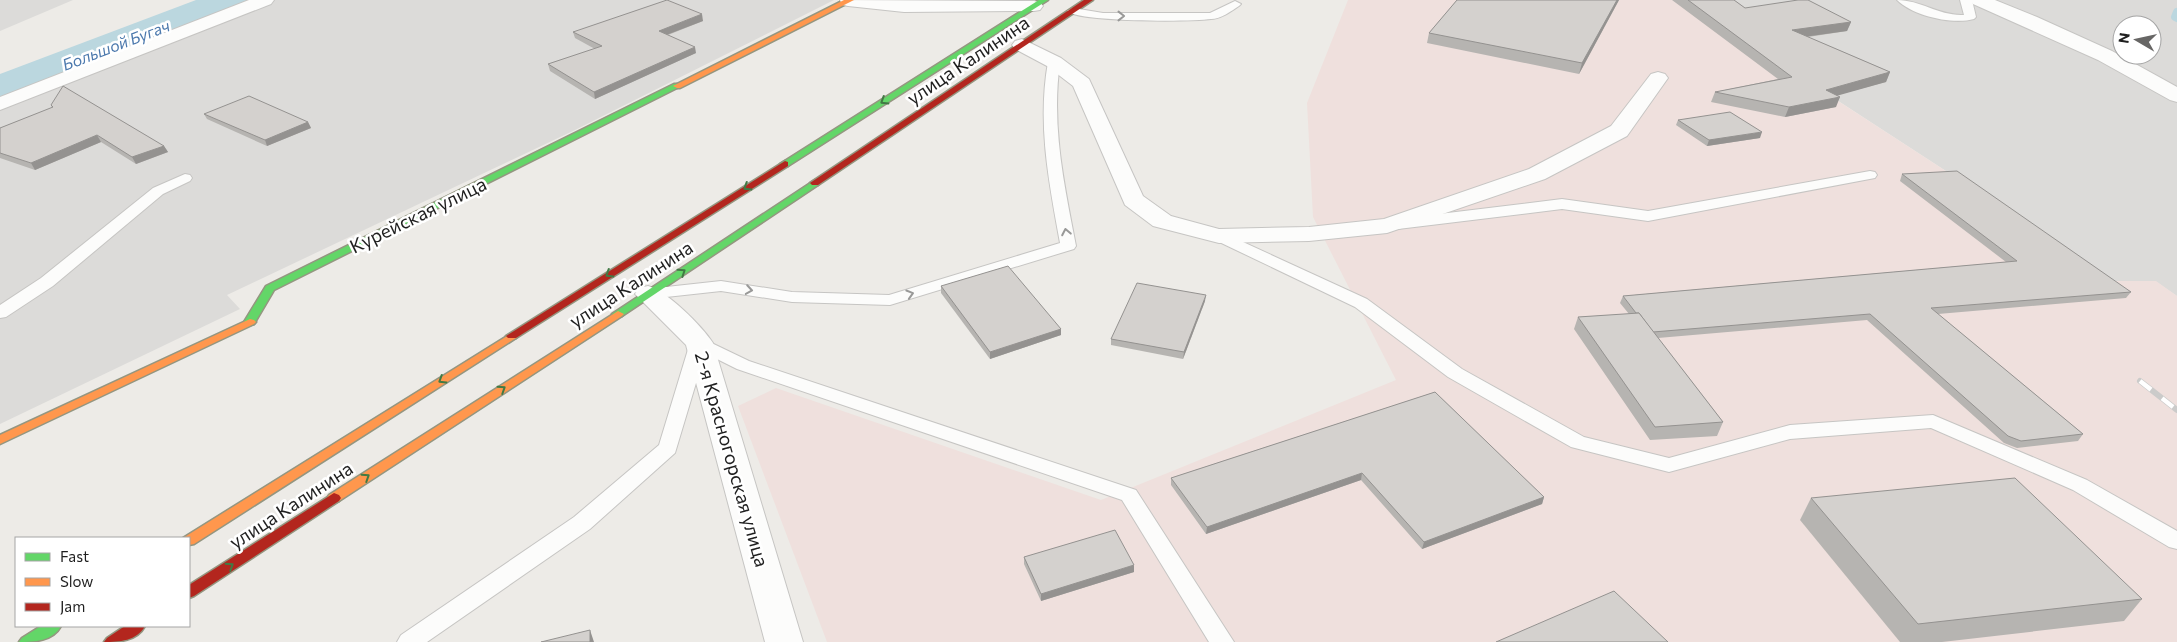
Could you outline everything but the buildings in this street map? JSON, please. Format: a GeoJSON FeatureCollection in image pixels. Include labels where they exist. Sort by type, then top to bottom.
{"type":"FeatureCollection","features":[{"type":"Feature","properties":{"kind":"main road","name":"улица Калинина"},"geometry":{"type":"LineString","coordinates":[[190,591],[648,294],[1088,0]]}},
{"type":"Feature","properties":{"kind":"main road","name":"Курейская улица"},"geometry":{"type":"LineString","coordinates":[[0,440],[250,322],[270,288],[849,1]]}},
{"type":"Feature","properties":{"kind":"main road","name":"улица Калинина"},"geometry":{"type":"LineString","coordinates":[[190,539],[1039,3]]}},
{"type":"Feature","properties":{"kind":"main road"},"geometry":{"type":"LineString","coordinates":[[27,642],[51,627]]}},
{"type":"Feature","properties":{"kind":"main road"},"geometry":{"type":"LineString","coordinates":[[112,642],[135,627]]}},
{"type":"Feature","properties":{"kind":"street"},"geometry":{"type":"LineString","coordinates":[[0,104],[265,0]]}},
{"type":"Feature","properties":{"kind":"street"},"geometry":{"type":"LineString","coordinates":[[1979,0],[2059,32],[2124,64],[2177,96]]}},
{"type":"Feature","properties":{"kind":"street","name":"Курейская улица"},"geometry":{"type":"LineString","coordinates":[[849,1],[904,7],[1039,3]]}},
{"type":"Feature","properties":{"kind":"street"},"geometry":{"type":"LineString","coordinates":[[1022,45],[1054,62],[1082,83],[1134,200],[1162,221],[1219,236],[1309,234],[1387,226],[1537,174],[1619,131],[1658,78]]}},
{"type":"Feature","properties":{"kind":"street","name":"2-я Красногорская улица"},"geometry":{"type":"LineString","coordinates":[[648,294],[682,325],[698,343],[784,642]]}},
{"type":"Feature","properties":{"kind":"lane"},"geometry":{"type":"LineString","coordinates":[[1903,0],[1933,14],[1962,19],[1970,17],[1966,0]]}},
{"type":"Feature","properties":{"kind":"lane"},"geometry":{"type":"LineString","coordinates":[[1073,10],[1103,16],[1212,16],[1235,4]]}},
{"type":"Feature","properties":{"kind":"lane"},"geometry":{"type":"LineString","coordinates":[[648,294],[721,286],[792,297],[890,300],[1068,246],[1053,166],[1049,85],[1054,62]]}},
{"type":"Feature","properties":{"kind":"lane"},"geometry":{"type":"LineString","coordinates":[[1387,226],[1562,204],[1648,216],[1870,175]]}},
{"type":"Feature","properties":{"kind":"lane"},"geometry":{"type":"LineString","coordinates":[[0,313],[47,282],[158,192],[185,178]]}},
{"type":"Feature","properties":{"kind":"lane"},"geometry":{"type":"LineString","coordinates":[[1219,236],[1361,302],[1455,373],[1578,442],[1669,465],[1790,432],[1933,421],[2080,485],[2177,541]]}},
{"type":"Feature","properties":{"kind":"lane"},"geometry":{"type":"LineString","coordinates":[[409,642],[582,523],[668,448],[698,343],[743,365],[1129,495],[1222,642]]}},
{"type":"Feature","properties":{"kind":"shaded area"},"geometry":{"type":"Polygon","coordinates":[[[0,0],[73,0],[0,31],[0,0]]]}},
{"type":"Feature","properties":{"kind":"shaded area"},"geometry":{"type":"Polygon","coordinates":[[[242,0],[834,0],[575,130],[227,295],[240,309],[0,424],[0,96],[242,0]]]}},
{"type":"Feature","properties":{"kind":"shaded area"},"geometry":{"type":"Polygon","coordinates":[[[1348,0],[1720,0],[1778,62],[2115,281],[2156,281],[2177,296],[2177,642],[827,642],[738,406],[776,388],[1101,500],[1396,380],[1313,217],[1307,103],[1348,0]]]}},
{"type":"Feature","properties":{"kind":"shaded area"},"geometry":{"type":"Polygon","coordinates":[[[1720,0],[2177,0],[2177,296],[2155,281],[2115,281],[1777,61],[1720,0]]]}},
{"type":"Feature","properties":{"kind":"waterway","name":"Большой Бугач"},"geometry":{"type":"LineString","coordinates":[[0,89],[232,0]]}},
{"type":"Feature","properties":{"kind":"waterway"},"geometry":{"type":"LineString","coordinates":[[2177,12],[2175,17],[2177,18]]}},
{"type":"Feature","properties":{"kind":"railway"},"geometry":{"type":"LineString","coordinates":[[2140,381],[2177,410]]}},
{"type":"Feature","properties":{"kind":"traffic: fast"},"geometry":{"type":"LineString","coordinates":[[785,164],[1044,0]]}},
{"type":"Feature","properties":{"kind":"traffic: fast"},"geometry":{"type":"LineString","coordinates":[[250,322],[270,288],[677,86]]}},
{"type":"Feature","properties":{"kind":"traffic: fast"},"geometry":{"type":"LineString","coordinates":[[618,314],[815,183]]}},
{"type":"Feature","properties":{"kind":"traffic: fast"},"geometry":{"type":"LineString","coordinates":[[27,642],[51,627]]}},
{"type":"Feature","properties":{"kind":"traffic: slow"},"geometry":{"type":"LineString","coordinates":[[677,86],[850,0]]}},
{"type":"Feature","properties":{"kind":"traffic: slow"},"geometry":{"type":"LineString","coordinates":[[334,498],[618,314]]}},
{"type":"Feature","properties":{"kind":"traffic: slow"},"geometry":{"type":"LineString","coordinates":[[0,440],[250,322]]}},
{"type":"Feature","properties":{"kind":"traffic: slow"},"geometry":{"type":"LineString","coordinates":[[190,539],[512,336]]}},
{"type":"Feature","properties":{"kind":"traffic: jam"},"geometry":{"type":"LineString","coordinates":[[815,183],[1089,0]]}},
{"type":"Feature","properties":{"kind":"traffic: jam"},"geometry":{"type":"LineString","coordinates":[[512,336],[785,164]]}},
{"type":"Feature","properties":{"kind":"traffic: jam"},"geometry":{"type":"LineString","coordinates":[[190,591],[334,498]]}},
{"type":"Feature","properties":{"kind":"traffic: jam"},"geometry":{"type":"LineString","coordinates":[[112,642],[135,627]]}}]}
